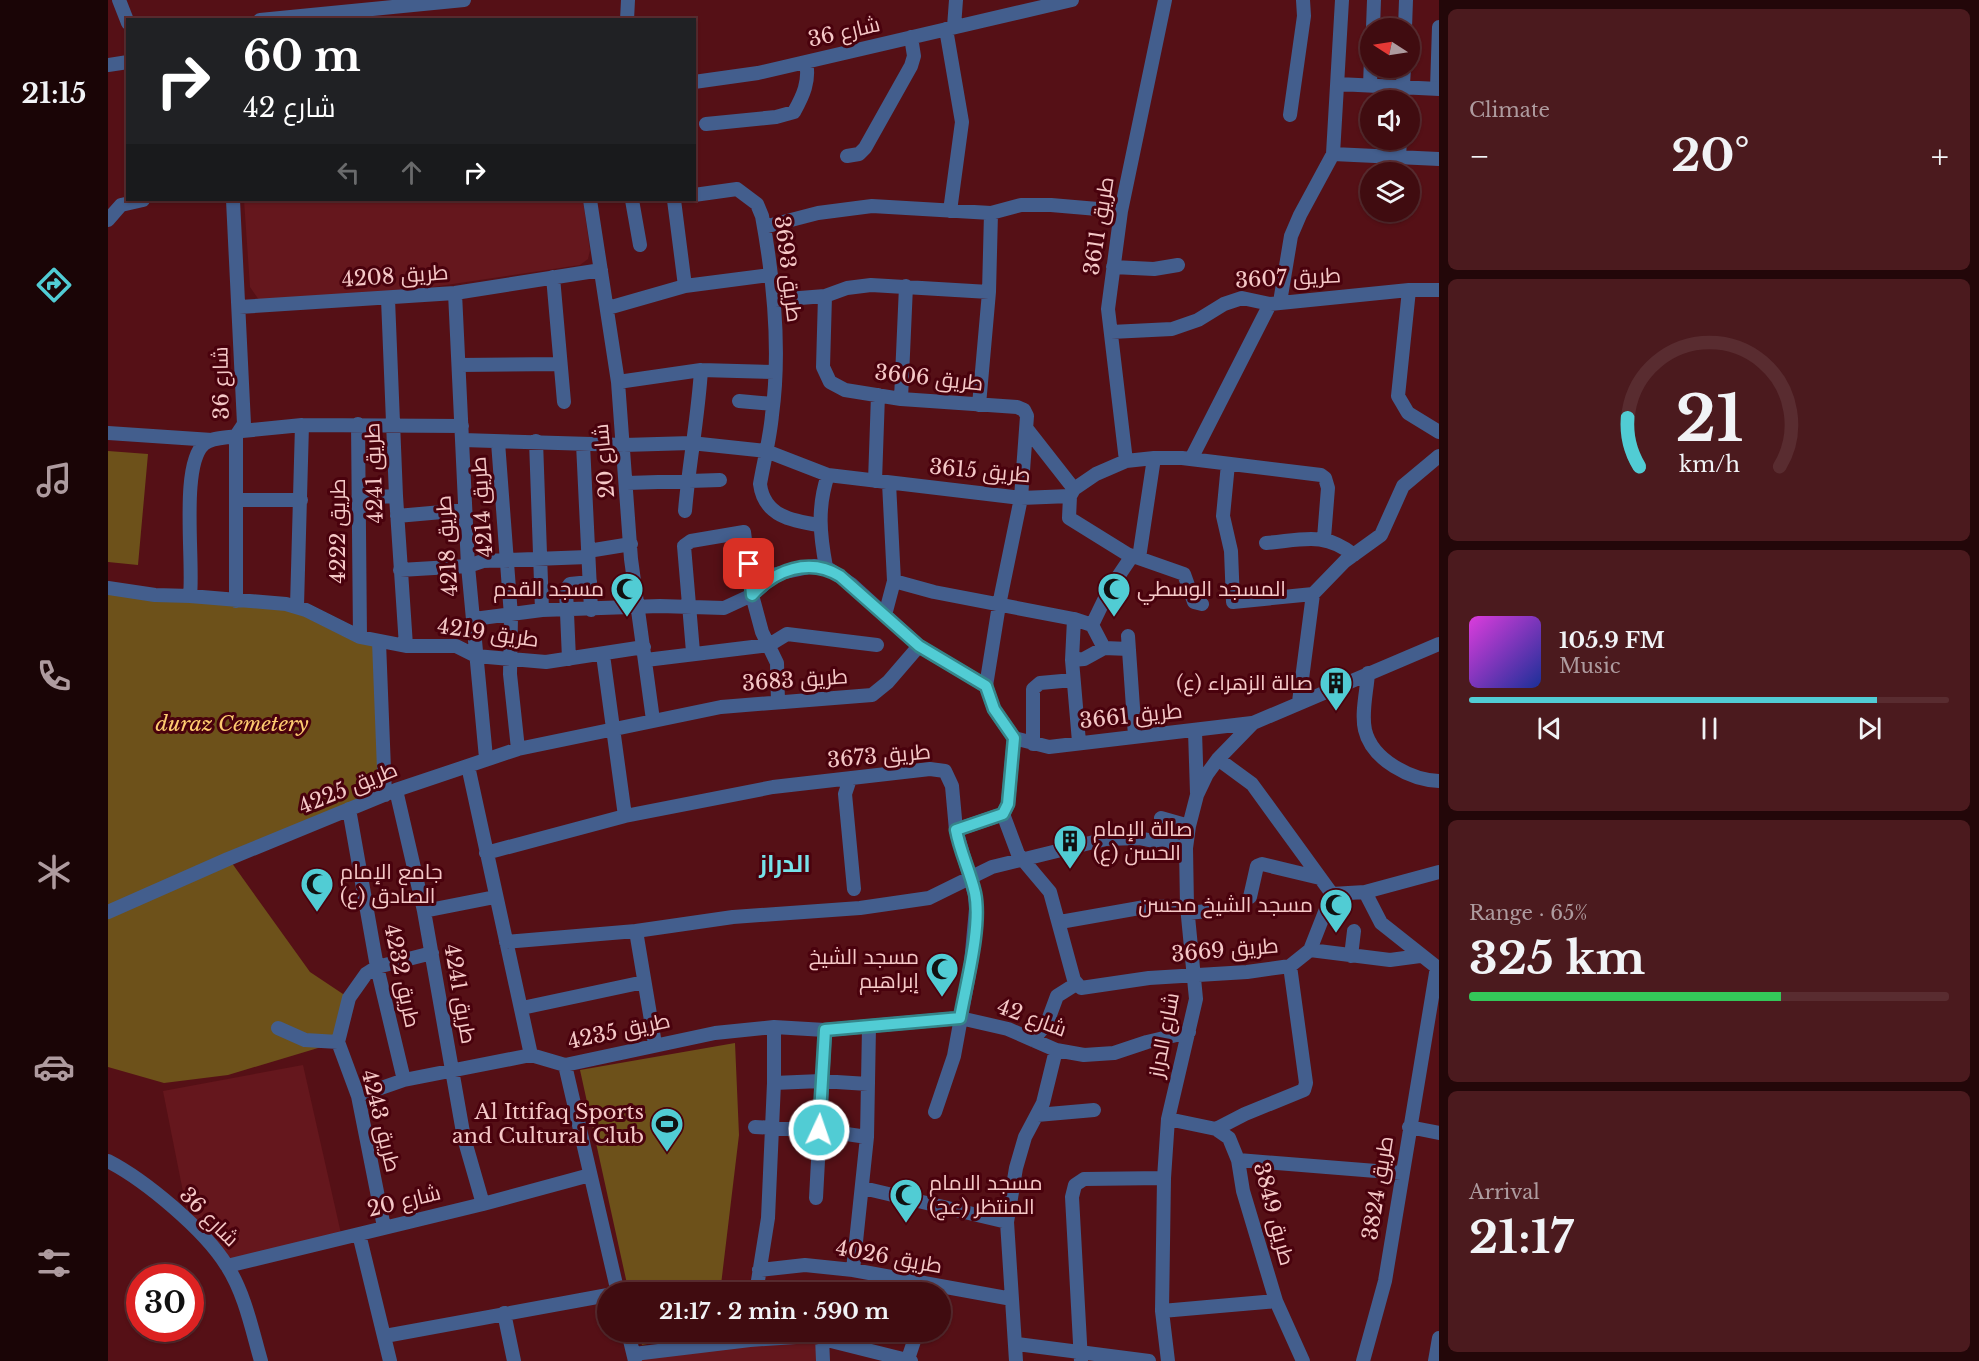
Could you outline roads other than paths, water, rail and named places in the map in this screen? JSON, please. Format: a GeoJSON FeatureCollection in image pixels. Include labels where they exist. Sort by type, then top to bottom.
{"type":"FeatureCollection","features":[{"type":"Feature","properties":{"kind":"street"},"geometry":{"type":"LineString","coordinates":[[119,0],[126,18]]}},
{"type":"Feature","properties":{"kind":"street"},"geometry":{"type":"LineString","coordinates":[[280,18],[464,0]]}},
{"type":"Feature","properties":{"kind":"street"},"geometry":{"type":"LineString","coordinates":[[627,18],[628,0]]}},
{"type":"Feature","properties":{"kind":"street"},"geometry":{"type":"LineString","coordinates":[[950,211],[962,122],[950,28],[956,0]]}},
{"type":"Feature","properties":{"kind":"street","name":"شارع 36"},"geometry":{"type":"LineString","coordinates":[[696,82],[729,78],[806,62],[1032,11],[1071,0]]}},
{"type":"Feature","properties":{"kind":"street","name":"طريق 3611"},"geometry":{"type":"LineString","coordinates":[[1126,461],[1108,309],[1121,211],[1165,0]]}},
{"type":"Feature","properties":{"kind":"street"},"geometry":{"type":"LineString","coordinates":[[1290,115],[1304,16],[1303,0]]}},
{"type":"Feature","properties":{"kind":"street"},"geometry":{"type":"LineString","coordinates":[[1191,459],[1275,303],[1291,236],[1333,154],[1342,0]]}},
{"type":"Feature","properties":{"kind":"street"},"geometry":{"type":"LineString","coordinates":[[1373,18],[1374,0]]}},
{"type":"Feature","properties":{"kind":"street"},"geometry":{"type":"LineString","coordinates":[[1405,18],[1406,0]]}},
{"type":"Feature","properties":{"kind":"street"},"geometry":{"type":"LineString","coordinates":[[1420,91],[1438,88],[1439,27]]}},
{"type":"Feature","properties":{"kind":"street"},"geometry":{"type":"LineString","coordinates":[[847,156],[855,155],[866,148],[911,66],[914,56],[911,37]]}},
{"type":"Feature","properties":{"kind":"street"},"geometry":{"type":"LineString","coordinates":[[108,65],[126,62]]}},
{"type":"Feature","properties":{"kind":"street"},"geometry":{"type":"LineString","coordinates":[[706,124],[776,117],[794,112],[806,86],[808,73],[806,62]]}},
{"type":"Feature","properties":{"kind":"street"},"geometry":{"type":"LineString","coordinates":[[1370,78],[1370,85]]}},
{"type":"Feature","properties":{"kind":"street"},"geometry":{"type":"LineString","coordinates":[[1338,84],[1370,85],[1388,90]]}},
{"type":"Feature","properties":{"kind":"street"},"geometry":{"type":"LineString","coordinates":[[1399,150],[1399,157]]}},
{"type":"Feature","properties":{"kind":"street"},"geometry":{"type":"LineString","coordinates":[[1333,154],[1439,159]]}},
{"type":"Feature","properties":{"kind":"street","name":"طريق 3693"},"geometry":{"type":"LineString","coordinates":[[696,195],[737,189],[757,204],[764,227],[775,300],[773,404],[760,484],[761,495],[768,507],[780,516],[819,525]]}},
{"type":"Feature","properties":{"kind":"street"},"geometry":{"type":"LineString","coordinates":[[108,220],[121,205],[139,201]]}},
{"type":"Feature","properties":{"kind":"street","name":"شارع 36"},"geometry":{"type":"LineString","coordinates":[[190,596],[193,574],[190,491],[194,459],[203,444],[239,434],[245,410],[233,201]]}},
{"type":"Feature","properties":{"kind":"street","name":"شارع 20"},"geometry":{"type":"LineString","coordinates":[[590,201],[618,382],[631,544],[653,720]]}},
{"type":"Feature","properties":{"kind":"street"},"geometry":{"type":"LineString","coordinates":[[632,201],[640,245]]}},
{"type":"Feature","properties":{"kind":"street"},"geometry":{"type":"LineString","coordinates":[[674,201],[685,286]]}},
{"type":"Feature","properties":{"kind":"street"},"geometry":{"type":"LineString","coordinates":[[764,227],[844,208],[872,206],[991,213],[1021,205],[1052,205],[1121,211]]}},
{"type":"Feature","properties":{"kind":"street"},"geometry":{"type":"LineString","coordinates":[[979,405],[989,292],[991,213]]}},
{"type":"Feature","properties":{"kind":"street"},"geometry":{"type":"LineString","coordinates":[[1113,267],[1154,269],[1178,265]]}},
{"type":"Feature","properties":{"kind":"street","name":"طريق 4208"},"geometry":{"type":"LineString","coordinates":[[239,307],[455,293],[601,270]]}},
{"type":"Feature","properties":{"kind":"street"},"geometry":{"type":"LineString","coordinates":[[608,308],[685,286],[770,274]]}},
{"type":"Feature","properties":{"kind":"street"},"geometry":{"type":"LineString","coordinates":[[553,277],[564,402]]}},
{"type":"Feature","properties":{"kind":"street"},"geometry":{"type":"LineString","coordinates":[[775,300],[825,296],[863,285],[989,292]]}},
{"type":"Feature","properties":{"kind":"street"},"geometry":{"type":"LineString","coordinates":[[901,399],[906,286]]}},
{"type":"Feature","properties":{"kind":"street"},"geometry":{"type":"LineString","coordinates":[[1409,290],[1398,396],[1408,413],[1439,432]]}},
{"type":"Feature","properties":{"kind":"street","name":"طريق 3607"},"geometry":{"type":"LineString","coordinates":[[1111,332],[1172,329],[1198,320],[1232,300],[1242,298],[1275,303],[1409,290],[1439,290]]}},
{"type":"Feature","properties":{"kind":"street","name":"طريق 4218"},"geometry":{"type":"LineString","coordinates":[[455,293],[468,566],[486,758]]}},
{"type":"Feature","properties":{"kind":"street","name":"طريق 3606"},"geometry":{"type":"LineString","coordinates":[[825,296],[823,361],[827,377],[839,388],[901,399],[1020,408],[1027,416],[1028,429]]}},
{"type":"Feature","properties":{"kind":"street","name":"طريق 4241"},"geometry":{"type":"LineString","coordinates":[[388,299],[397,516],[406,646]]}},
{"type":"Feature","properties":{"kind":"street"},"geometry":{"type":"LineString","coordinates":[[459,366],[560,364]]}},
{"type":"Feature","properties":{"kind":"street"},"geometry":{"type":"LineString","coordinates":[[618,382],[702,370],[775,372]]}},
{"type":"Feature","properties":{"kind":"street"},"geometry":{"type":"LineString","coordinates":[[685,511],[691,443],[698,426],[702,370]]}},
{"type":"Feature","properties":{"kind":"street"},"geometry":{"type":"LineString","coordinates":[[875,481],[878,395]]}},
{"type":"Feature","properties":{"kind":"street"},"geometry":{"type":"LineString","coordinates":[[739,401],[773,404]]}},
{"type":"Feature","properties":{"kind":"street","name":"طريق 3615"},"geometry":{"type":"LineString","coordinates":[[239,434],[302,425],[358,424],[393,425],[462,433],[498,442],[536,441],[624,445],[691,443],[766,451],[828,475],[1021,498],[1072,493]]}},
{"type":"Feature","properties":{"kind":"street","name":"طريق 4222"},"geometry":{"type":"LineString","coordinates":[[358,424],[360,637]]}},
{"type":"Feature","properties":{"kind":"street"},"geometry":{"type":"LineString","coordinates":[[297,606],[302,425]]}},
{"type":"Feature","properties":{"kind":"street"},"geometry":{"type":"LineString","coordinates":[[1028,429],[1072,493],[1069,518],[1107,544],[1184,574],[1194,602],[1202,604]]}},
{"type":"Feature","properties":{"kind":"street"},"geometry":{"type":"LineString","coordinates":[[956,830],[1003,814],[1008,804],[1014,738],[994,709],[986,686],[999,605],[1021,498],[1028,429]]}},
{"type":"Feature","properties":{"kind":"street"},"geometry":{"type":"LineString","coordinates":[[108,433],[212,440]]}},
{"type":"Feature","properties":{"kind":"street"},"geometry":{"type":"LineString","coordinates":[[236,601],[236,500],[239,434]]}},
{"type":"Feature","properties":{"kind":"street"},"geometry":{"type":"LineString","coordinates":[[536,441],[539,558],[543,610]]}},
{"type":"Feature","properties":{"kind":"street","name":"طريق 4214"},"geometry":{"type":"LineString","coordinates":[[498,442],[511,616],[512,708],[518,749]]}},
{"type":"Feature","properties":{"kind":"street"},"geometry":{"type":"LineString","coordinates":[[583,444],[591,610]]}},
{"type":"Feature","properties":{"kind":"street"},"geometry":{"type":"LineString","coordinates":[[1228,464],[1223,516],[1231,551],[1233,602],[1313,594],[1354,555],[1381,536],[1403,486],[1439,456]]}},
{"type":"Feature","properties":{"kind":"street"},"geometry":{"type":"LineString","coordinates":[[1092,625],[1109,590],[1136,557],[1154,458]]}},
{"type":"Feature","properties":{"kind":"street"},"geometry":{"type":"LineString","coordinates":[[1072,493],[1096,474],[1126,461],[1154,458],[1191,459],[1325,478],[1328,488],[1324,538]]}},
{"type":"Feature","properties":{"kind":"street"},"geometry":{"type":"LineString","coordinates":[[826,567],[819,525],[821,500],[828,475]]}},
{"type":"Feature","properties":{"kind":"street"},"geometry":{"type":"LineString","coordinates":[[627,483],[687,483],[720,480]]}},
{"type":"Feature","properties":{"kind":"street"},"geometry":{"type":"LineString","coordinates":[[885,615],[894,581],[889,483]]}},
{"type":"Feature","properties":{"kind":"street"},"geometry":{"type":"LineString","coordinates":[[358,498],[396,496]]}},
{"type":"Feature","properties":{"kind":"street"},"geometry":{"type":"LineString","coordinates":[[236,500],[301,500]]}},
{"type":"Feature","properties":{"kind":"street"},"geometry":{"type":"LineString","coordinates":[[397,516],[465,510]]}},
{"type":"Feature","properties":{"kind":"street"},"geometry":{"type":"LineString","coordinates":[[693,652],[684,546],[691,541],[744,532],[752,595],[762,632],[777,663],[778,702]]}},
{"type":"Feature","properties":{"kind":"street"},"geometry":{"type":"LineString","coordinates":[[1266,543],[1324,538],[1336,541],[1354,555]]}},
{"type":"Feature","properties":{"kind":"street"},"geometry":{"type":"LineString","coordinates":[[400,570],[468,566],[483,561],[588,554],[631,544]]}},
{"type":"Feature","properties":{"kind":"street"},"geometry":{"type":"LineString","coordinates":[[474,620],[543,610],[591,610],[638,606],[731,607],[752,595],[776,573],[814,566],[826,567],[851,584],[919,646],[986,686]]}},
{"type":"Feature","properties":{"kind":"street"},"geometry":{"type":"LineString","coordinates":[[894,581],[1074,619],[1092,625],[1104,648]]}},
{"type":"Feature","properties":{"kind":"street"},"geometry":{"type":"LineString","coordinates":[[569,659],[566,609],[568,586],[590,582]]}},
{"type":"Feature","properties":{"kind":"street"},"geometry":{"type":"LineString","coordinates":[[108,588],[155,595],[190,596]]}},
{"type":"Feature","properties":{"kind":"street"},"geometry":{"type":"LineString","coordinates":[[1299,702],[1313,594]]}},
{"type":"Feature","properties":{"kind":"street","name":"طريق 4219"},"geometry":{"type":"LineString","coordinates":[[190,596],[276,602],[297,606],[360,637],[379,642],[406,646],[456,646],[476,656],[511,660],[546,662],[603,655],[693,652],[769,645],[787,634],[877,645]]}},
{"type":"Feature","properties":{"kind":"street"},"geometry":{"type":"LineString","coordinates":[[1074,619],[1072,660],[1079,742]]}},
{"type":"Feature","properties":{"kind":"street","name":"طريق 4241"},"geometry":{"type":"LineString","coordinates":[[379,642],[391,793],[424,911],[464,1138],[483,1204]]}},
{"type":"Feature","properties":{"kind":"street"},"geometry":{"type":"LineString","coordinates":[[1072,660],[1084,659],[1104,648],[1129,643],[1135,736]]}},
{"type":"Feature","properties":{"kind":"street","name":"شارع الدراز"},"geometry":{"type":"LineString","coordinates":[[1168,1361],[1162,1311],[1164,1178],[1168,1119],[1196,999],[1187,910],[1186,848],[1197,795],[1207,774],[1218,759],[1252,723],[1439,644]]}},
{"type":"Feature","properties":{"kind":"street","name":"طريق 3683"},"geometry":{"type":"LineString","coordinates":[[653,720],[721,707],[872,695],[888,682],[919,646]]}},
{"type":"Feature","properties":{"kind":"street"},"geometry":{"type":"LineString","coordinates":[[603,655],[625,816]]}},
{"type":"Feature","properties":{"kind":"street"},"geometry":{"type":"LineString","coordinates":[[1368,673],[1364,721],[1369,741],[1392,765],[1410,775],[1439,781]]}},
{"type":"Feature","properties":{"kind":"street"},"geometry":{"type":"LineString","coordinates":[[1033,744],[1033,689],[1040,683],[1073,680]]}},
{"type":"Feature","properties":{"kind":"street","name":"طريق 4225"},"geometry":{"type":"LineString","coordinates":[[108,912],[349,809],[486,758],[653,720]]}},
{"type":"Feature","properties":{"kind":"street","name":"طريق 3661"},"geometry":{"type":"LineString","coordinates":[[1014,738],[1049,747],[1252,723]]}},
{"type":"Feature","properties":{"kind":"street"},"geometry":{"type":"LineString","coordinates":[[1195,731],[1197,795]]}},
{"type":"Feature","properties":{"kind":"street"},"geometry":{"type":"LineString","coordinates":[[1218,759],[1252,784],[1332,894],[1365,892],[1439,872]]}},
{"type":"Feature","properties":{"kind":"street"},"geometry":{"type":"LineString","coordinates":[[468,766],[531,1055]]}},
{"type":"Feature","properties":{"kind":"street","name":"طريق 3673"},"geometry":{"type":"LineString","coordinates":[[486,853],[625,816],[773,787],[930,769],[945,771],[952,786],[956,830],[975,894],[976,909],[971,963],[951,1070],[934,1112]]}},
{"type":"Feature","properties":{"kind":"street"},"geometry":{"type":"LineString","coordinates":[[850,779],[845,794],[854,889]]}},
{"type":"Feature","properties":{"kind":"street","name":"طريق 4232"},"geometry":{"type":"LineString","coordinates":[[349,809],[377,967],[404,1080]]}},
{"type":"Feature","properties":{"kind":"street"},"geometry":{"type":"LineString","coordinates":[[1003,814],[1014,846],[1022,859],[1045,883],[1060,922],[1077,986],[1057,996],[1047,1023],[1033,1040]]}},
{"type":"Feature","properties":{"kind":"street"},"geometry":{"type":"LineString","coordinates":[[1161,818],[1189,826]]}},
{"type":"Feature","properties":{"kind":"street"},"geometry":{"type":"LineString","coordinates":[[506,942],[636,931],[733,917],[860,908],[929,898],[970,877],[1022,859],[1117,837],[1150,839],[1186,848]]}},
{"type":"Feature","properties":{"kind":"street"},"geometry":{"type":"LineString","coordinates":[[1250,897],[1257,866],[1262,864],[1320,878]]}},
{"type":"Feature","properties":{"kind":"street"},"geometry":{"type":"LineString","coordinates":[[1365,892],[1380,923],[1438,968]]}},
{"type":"Feature","properties":{"kind":"street","name":"طريق 3669"},"geometry":{"type":"LineString","coordinates":[[1077,986],[1247,972],[1290,966],[1310,950],[1332,894]]}},
{"type":"Feature","properties":{"kind":"street"},"geometry":{"type":"LineString","coordinates":[[424,911],[495,897]]}},
{"type":"Feature","properties":{"kind":"street"},"geometry":{"type":"LineString","coordinates":[[1060,922],[1145,907],[1216,910]]}},
{"type":"Feature","properties":{"kind":"street"},"geometry":{"type":"LineString","coordinates":[[636,931],[655,1044]]}},
{"type":"Feature","properties":{"kind":"street"},"geometry":{"type":"LineString","coordinates":[[1351,956],[1354,931]]}},
{"type":"Feature","properties":{"kind":"street"},"geometry":{"type":"LineString","coordinates":[[1310,950],[1390,960],[1420,956]]}},
{"type":"Feature","properties":{"kind":"street"},"geometry":{"type":"LineString","coordinates":[[278,1028],[305,1040],[338,1042],[349,998],[354,987],[366,974],[377,967],[432,953]]}},
{"type":"Feature","properties":{"kind":"street"},"geometry":{"type":"LineString","coordinates":[[1168,1119],[1216,1130],[1254,1110],[1304,1090],[1306,1083],[1290,966]]}},
{"type":"Feature","properties":{"kind":"street","name":"طريق 3824"},"geometry":{"type":"LineString","coordinates":[[1363,1361],[1385,1281],[1401,1173],[1438,968]]}},
{"type":"Feature","properties":{"kind":"street"},"geometry":{"type":"LineString","coordinates":[[522,1008],[644,982]]}},
{"type":"Feature","properties":{"kind":"street","name":"شارع 42"},"geometry":{"type":"LineString","coordinates":[[715,1033],[774,1027],[825,1030],[960,1018],[1008,1029],[1056,1050],[1084,1055],[1114,1053],[1189,1032]]}},
{"type":"Feature","properties":{"kind":"street"},"geometry":{"type":"LineString","coordinates":[[1428,1020],[1439,1029]]}},
{"type":"Feature","properties":{"kind":"street"},"geometry":{"type":"LineString","coordinates":[[757,1282],[768,1218],[773,1129],[774,1027]]}},
{"type":"Feature","properties":{"kind":"street"},"geometry":{"type":"LineString","coordinates":[[853,1270],[864,1188],[869,1027]]}},
{"type":"Feature","properties":{"kind":"street"},"geometry":{"type":"LineString","coordinates":[[816,1198],[825,1030]]}},
{"type":"Feature","properties":{"kind":"street","name":"طريق 4235"},"geometry":{"type":"LineString","coordinates":[[357,1096],[404,1080],[531,1055],[565,1065],[715,1033]]}},
{"type":"Feature","properties":{"kind":"street","name":"طريق 4243"},"geometry":{"type":"LineString","coordinates":[[338,1042],[357,1096],[384,1227]]}},
{"type":"Feature","properties":{"kind":"street"},"geometry":{"type":"LineString","coordinates":[[1016,1361],[1017,1344],[1007,1222],[1010,1196],[1025,1137],[1048,1088],[1056,1050]]}},
{"type":"Feature","properties":{"kind":"street"},"geometry":{"type":"LineString","coordinates":[[565,1065],[615,1282]]}},
{"type":"Feature","properties":{"kind":"street"},"geometry":{"type":"LineString","coordinates":[[774,1083],[821,1081],[868,1084]]}},
{"type":"Feature","properties":{"kind":"street"},"geometry":{"type":"LineString","coordinates":[[1037,1115],[1094,1110]]}},
{"type":"Feature","properties":{"kind":"street"},"geometry":{"type":"LineString","coordinates":[[755,1127],[819,1130],[867,1137]]}},
{"type":"Feature","properties":{"kind":"street"},"geometry":{"type":"LineString","coordinates":[[1409,1127],[1439,1133]]}},
{"type":"Feature","properties":{"kind":"street","name":"طريق 3849"},"geometry":{"type":"LineString","coordinates":[[1216,1130],[1229,1138],[1238,1160],[1243,1191],[1276,1301],[1303,1361]]}},
{"type":"Feature","properties":{"kind":"street"},"geometry":{"type":"LineString","coordinates":[[1238,1160],[1401,1173]]}},
{"type":"Feature","properties":{"kind":"street","name":"شارع 36"},"geometry":{"type":"LineString","coordinates":[[108,1161],[130,1172],[189,1222],[227,1266],[242,1297],[261,1361]]}},
{"type":"Feature","properties":{"kind":"street","name":"شارع 20"},"geometry":{"type":"LineString","coordinates":[[227,1266],[483,1204],[590,1174]]}},
{"type":"Feature","properties":{"kind":"street"},"geometry":{"type":"LineString","coordinates":[[1082,1356],[1072,1197],[1075,1185],[1084,1179],[1164,1178]]}},
{"type":"Feature","properties":{"kind":"street"},"geometry":{"type":"LineString","coordinates":[[864,1188],[1007,1222]]}},
{"type":"Feature","properties":{"kind":"street"},"geometry":{"type":"LineString","coordinates":[[359,1234],[390,1361]]}},
{"type":"Feature","properties":{"kind":"street","name":"طريق 4026"},"geometry":{"type":"LineString","coordinates":[[759,1270],[805,1265],[853,1270],[902,1282]]}},
{"type":"Feature","properties":{"kind":"street","name":"طريق 4026"},"geometry":{"type":"LineString","coordinates":[[951,1291],[1012,1299]]}},
{"type":"Feature","properties":{"kind":"street"},"geometry":{"type":"LineString","coordinates":[[385,1336],[597,1297]]}},
{"type":"Feature","properties":{"kind":"street"},"geometry":{"type":"LineString","coordinates":[[1162,1311],[1276,1301]]}},
{"type":"Feature","properties":{"kind":"street"},"geometry":{"type":"LineString","coordinates":[[504,1313],[514,1361]]}},
{"type":"Feature","properties":{"kind":"street"},"geometry":{"type":"LineString","coordinates":[[1435,1361],[1439,1338]]}},
{"type":"Feature","properties":{"kind":"street"},"geometry":{"type":"LineString","coordinates":[[630,1342],[634,1358],[718,1342]]}},
{"type":"Feature","properties":{"kind":"street"},"geometry":{"type":"LineString","coordinates":[[822,1342],[823,1361]]}},
{"type":"Feature","properties":{"kind":"street"},"geometry":{"type":"LineString","coordinates":[[841,1342],[910,1360],[914,1342]]}},
{"type":"Feature","properties":{"kind":"street"},"geometry":{"type":"LineString","coordinates":[[1017,1344],[1082,1356],[1149,1361]]}},
{"type":"Feature","properties":{"kind":"place","name":"مسجد القدم"},"geometry":{"type":"Point","coordinates":[627,618]}},
{"type":"Feature","properties":{"kind":"place","name":"المسجد الوسطي"},"geometry":{"type":"Point","coordinates":[1114,618]}},
{"type":"Feature","properties":{"kind":"place","name":"(ع) صالة الزهراء"},"geometry":{"type":"Point","coordinates":[1336,712]}},
{"type":"Feature","properties":{"kind":"place","name":"صالة الإمام الحسن (ع)"},"geometry":{"type":"Point","coordinates":[1070,870]}},
{"type":"Feature","properties":{"kind":"place","name":"جامع الإمام الصادق (ع)"},"geometry":{"type":"Point","coordinates":[317,913]}},
{"type":"Feature","properties":{"kind":"place","name":"مسجد الشيخ محسن"},"geometry":{"type":"Point","coordinates":[1336,934]}},
{"type":"Feature","properties":{"kind":"place","name":"مسجد الشيخ إبراهيم"},"geometry":{"type":"Point","coordinates":[942,998]}},
{"type":"Feature","properties":{"kind":"place","name":"Al Ittifaq Sports and Cultural Club"},"geometry":{"type":"Point","coordinates":[667,1153]}},
{"type":"Feature","properties":{"kind":"place","name":"مسجد الامام المنتظر (عج)"},"geometry":{"type":"Point","coordinates":[906,1224]}},
{"type":"Feature","properties":{"kind":"district","name":"الدراز"},"geometry":{"type":"Point","coordinates":[785,864]}},
{"type":"Feature","properties":{"kind":"park label","name":"duraz Cemetery"},"geometry":{"type":"Point","coordinates":[232,724]}}]}
